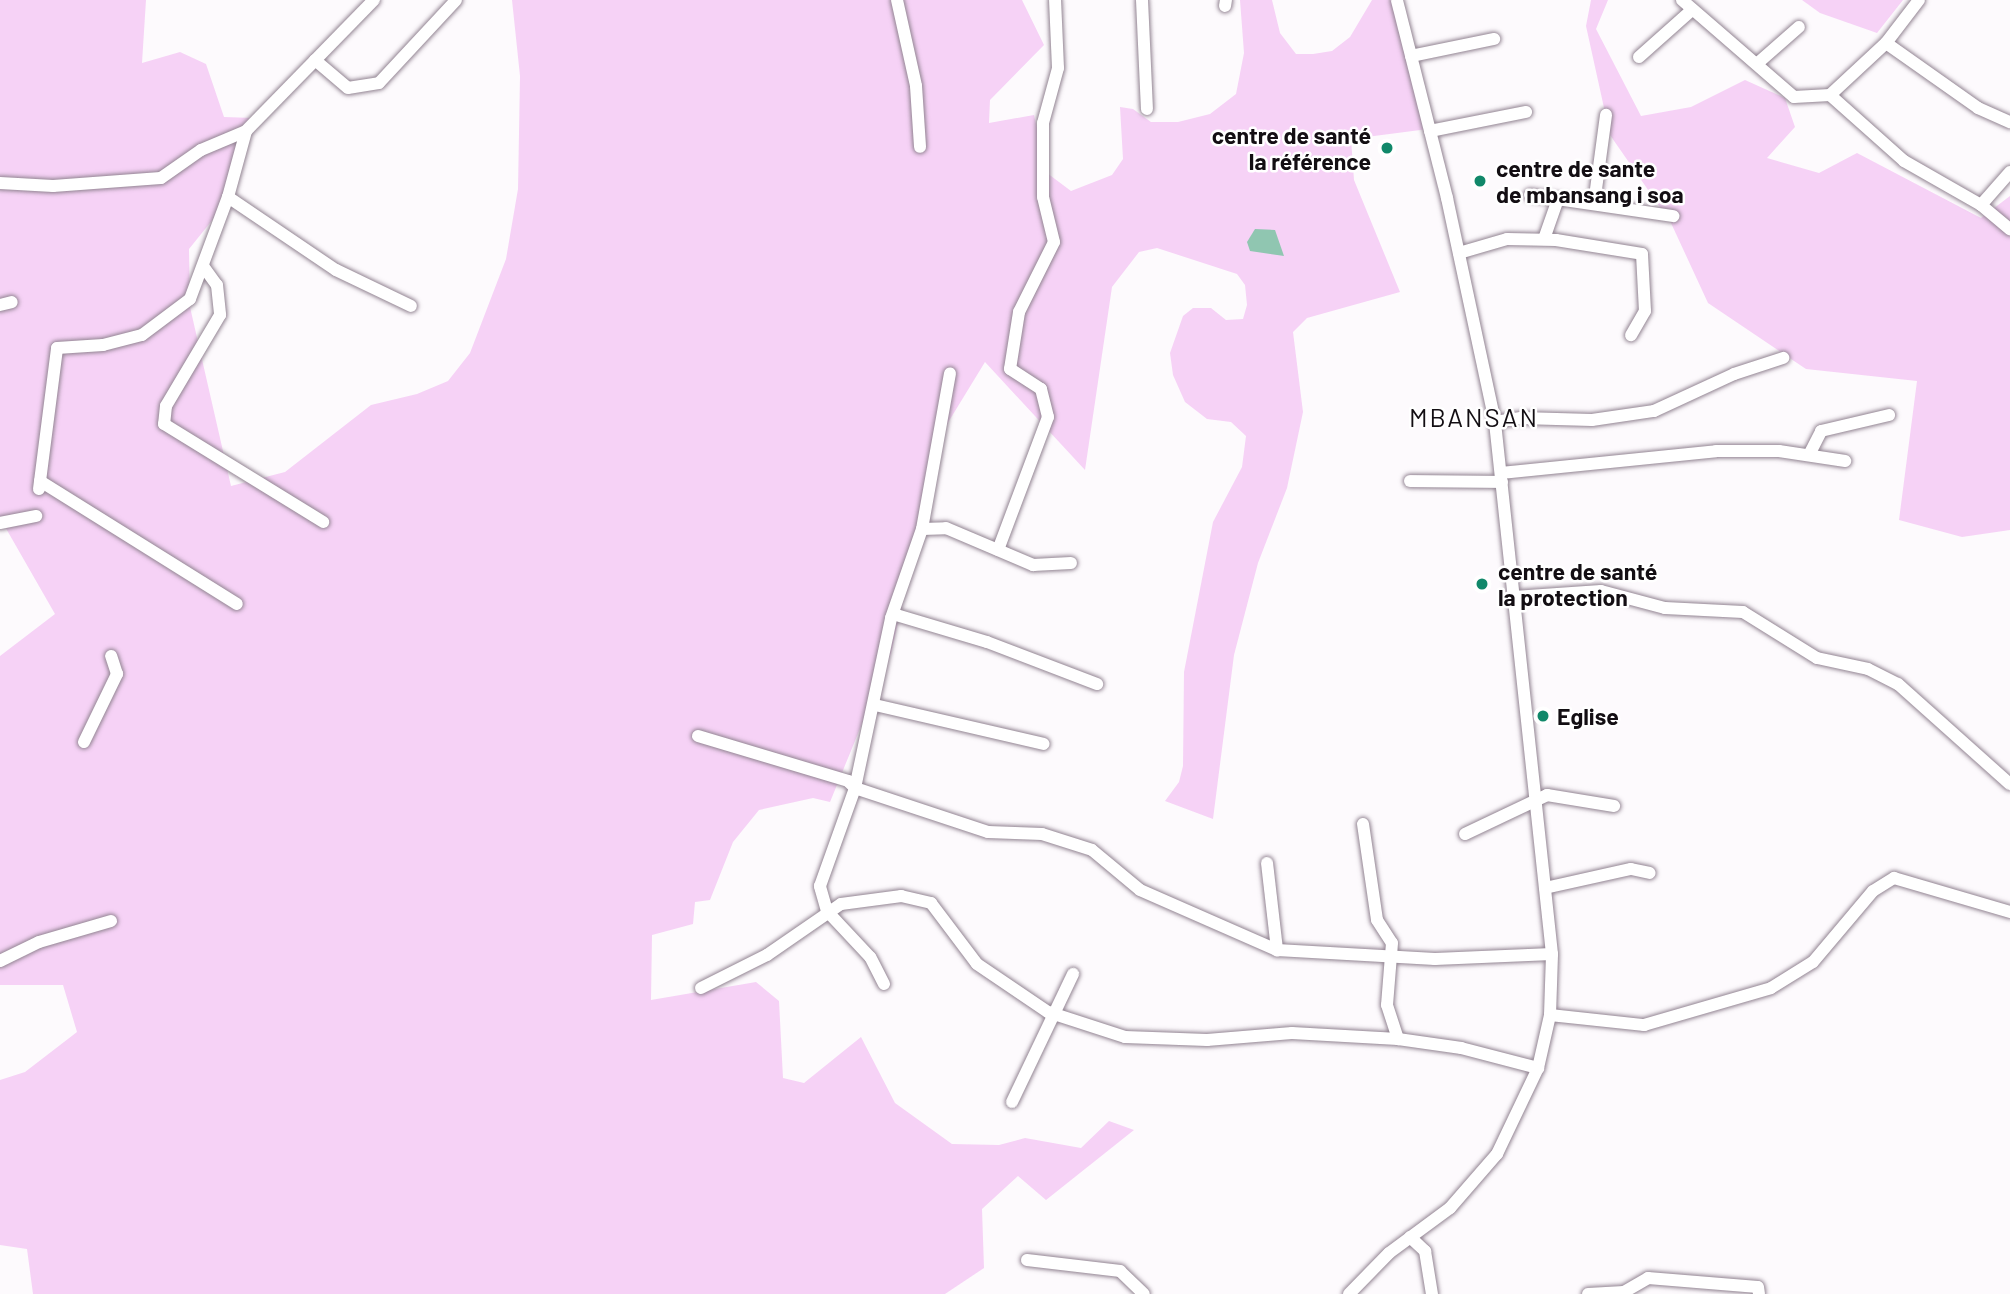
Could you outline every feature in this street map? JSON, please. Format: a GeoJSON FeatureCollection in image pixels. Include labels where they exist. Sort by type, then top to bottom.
{"type":"FeatureCollection","features":[{"type":"Feature","properties":{"kind":"street"},"geometry":{"type":"LineString","coordinates":[[0,183],[53,187],[152,181],[201,150],[246,131],[374,0]]}},
{"type":"Feature","properties":{"kind":"street"},"geometry":{"type":"LineString","coordinates":[[315,60],[348,88],[379,83],[456,0]]}},
{"type":"Feature","properties":{"kind":"street"},"geometry":{"type":"LineString","coordinates":[[897,0],[916,86],[920,147]]}},
{"type":"Feature","properties":{"kind":"street"},"geometry":{"type":"LineString","coordinates":[[998,550],[1048,417],[1041,389],[1010,369],[1019,312],[1054,242],[1043,197],[1043,123],[1058,68],[1055,0]]}},
{"type":"Feature","properties":{"kind":"street"},"geometry":{"type":"LineString","coordinates":[[1142,0],[1146,108]]}},
{"type":"Feature","properties":{"kind":"street"},"geometry":{"type":"LineString","coordinates":[[1349,1294],[1410,1237],[1450,1208],[1497,1154],[1538,1068],[1550,1015],[1552,954],[1495,422],[1459,253],[1397,0]]}},
{"type":"Feature","properties":{"kind":"street"},"geometry":{"type":"LineString","coordinates":[[1682,0],[1759,62],[1794,97],[1830,95],[1886,43],[1919,0]]}},
{"type":"Feature","properties":{"kind":"street"},"geometry":{"type":"LineString","coordinates":[[1639,57],[1692,10]]}},
{"type":"Feature","properties":{"kind":"street"},"geometry":{"type":"LineString","coordinates":[[1759,62],[1799,27]]}},
{"type":"Feature","properties":{"kind":"street"},"geometry":{"type":"LineString","coordinates":[[1411,56],[1494,39]]}},
{"type":"Feature","properties":{"kind":"street"},"geometry":{"type":"LineString","coordinates":[[1886,43],[1978,108],[2010,122]]}},
{"type":"Feature","properties":{"kind":"street"},"geometry":{"type":"LineString","coordinates":[[1830,95],[1905,161],[1981,205],[2010,229]]}},
{"type":"Feature","properties":{"kind":"street"},"geometry":{"type":"LineString","coordinates":[[1430,131],[1526,112]]}},
{"type":"Feature","properties":{"kind":"street"},"geometry":{"type":"LineString","coordinates":[[1594,204],[1606,115]]}},
{"type":"Feature","properties":{"kind":"street"},"geometry":{"type":"LineString","coordinates":[[237,604],[40,485],[57,348],[103,345],[142,335],[190,299],[228,197],[246,131]]}},
{"type":"Feature","properties":{"kind":"street"},"geometry":{"type":"LineString","coordinates":[[1981,205],[2010,172]]}},
{"type":"Feature","properties":{"kind":"street"},"geometry":{"type":"LineString","coordinates":[[1530,195],[1673,216]]}},
{"type":"Feature","properties":{"kind":"street"},"geometry":{"type":"LineString","coordinates":[[228,197],[336,270],[411,306]]}},
{"type":"Feature","properties":{"kind":"street"},"geometry":{"type":"LineString","coordinates":[[1544,239],[1558,199]]}},
{"type":"Feature","properties":{"kind":"street"},"geometry":{"type":"LineString","coordinates":[[1459,253],[1507,239],[1544,239],[1642,254],[1645,311],[1631,335]]}},
{"type":"Feature","properties":{"kind":"street"},"geometry":{"type":"LineString","coordinates":[[203,266],[217,285],[220,316],[166,406],[164,424],[323,522]]}},
{"type":"Feature","properties":{"kind":"street"},"geometry":{"type":"LineString","coordinates":[[1495,422],[1521,418],[1592,420],[1654,411],[1734,374],[1783,359]]}},
{"type":"Feature","properties":{"kind":"street"},"geometry":{"type":"LineString","coordinates":[[884,984],[870,957],[827,911],[820,886],[855,788],[893,614],[922,529],[950,373]]}},
{"type":"Feature","properties":{"kind":"street"},"geometry":{"type":"LineString","coordinates":[[1809,456],[1821,431],[1889,415]]}},
{"type":"Feature","properties":{"kind":"street"},"geometry":{"type":"LineString","coordinates":[[1410,481],[1501,477],[1716,451],[1809,456],[1845,461]]}},
{"type":"Feature","properties":{"kind":"street"},"geometry":{"type":"LineString","coordinates":[[0,523],[36,516]]}},
{"type":"Feature","properties":{"kind":"street"},"geometry":{"type":"LineString","coordinates":[[922,529],[946,528],[1033,565],[1071,563]]}},
{"type":"Feature","properties":{"kind":"street"},"geometry":{"type":"LineString","coordinates":[[1514,597],[1601,591],[1665,608],[1743,612],[1817,658],[1868,669],[1898,684],[2010,784]]}},
{"type":"Feature","properties":{"kind":"street"},"geometry":{"type":"LineString","coordinates":[[893,614],[987,642],[1097,684]]}},
{"type":"Feature","properties":{"kind":"street"},"geometry":{"type":"LineString","coordinates":[[84,742],[117,674],[111,656]]}},
{"type":"Feature","properties":{"kind":"street"},"geometry":{"type":"LineString","coordinates":[[875,705],[1044,744]]}},
{"type":"Feature","properties":{"kind":"street"},"geometry":{"type":"LineString","coordinates":[[698,736],[848,781],[855,788],[988,832],[1042,834],[1092,850],[1140,890],[1277,950],[1435,959],[1552,954]]}},
{"type":"Feature","properties":{"kind":"street"},"geometry":{"type":"LineString","coordinates":[[1465,834],[1547,795],[1614,806]]}},
{"type":"Feature","properties":{"kind":"street"},"geometry":{"type":"LineString","coordinates":[[1363,824],[1377,920],[1392,943],[1387,1005],[1398,1040]]}},
{"type":"Feature","properties":{"kind":"street"},"geometry":{"type":"LineString","coordinates":[[1267,863],[1277,950]]}},
{"type":"Feature","properties":{"kind":"street"},"geometry":{"type":"LineString","coordinates":[[1545,888],[1631,869],[1650,873]]}},
{"type":"Feature","properties":{"kind":"street"},"geometry":{"type":"LineString","coordinates":[[1550,1015],[1644,1025],[1781,984],[1813,962],[1873,891],[1894,878],[2010,912]]}},
{"type":"Feature","properties":{"kind":"street"},"geometry":{"type":"LineString","coordinates":[[701,988],[767,955],[827,911],[885,896],[931,903],[977,964],[1057,1016],[1125,1037],[1207,1040],[1292,1033],[1398,1040],[1461,1048],[1538,1068]]}},
{"type":"Feature","properties":{"kind":"street"},"geometry":{"type":"LineString","coordinates":[[0,961],[39,942],[111,920]]}},
{"type":"Feature","properties":{"kind":"street"},"geometry":{"type":"LineString","coordinates":[[1012,1102],[1057,1016],[1073,974]]}},
{"type":"Feature","properties":{"kind":"street"},"geometry":{"type":"LineString","coordinates":[[1410,1237],[1424,1251],[1432,1294]]}},
{"type":"Feature","properties":{"kind":"street"},"geometry":{"type":"LineString","coordinates":[[1027,1260],[1120,1271],[1143,1294]]}},
{"type":"Feature","properties":{"kind":"street"},"geometry":{"type":"LineString","coordinates":[[1588,1294],[1624,1292],[1648,1278],[1702,1288],[1758,1287],[1759,1294]]}},
{"type":"Feature","properties":{"kind":"shaded area"},"geometry":{"type":"Polygon","coordinates":[[[0,0],[146,0],[142,63],[180,52],[206,64],[224,117],[253,118],[214,218],[189,249],[190,307],[231,486],[285,472],[371,405],[417,394],[448,381],[470,353],[506,259],[518,189],[520,76],[512,0],[1022,0],[1044,45],[990,100],[989,123],[1034,115],[1047,173],[1071,191],[1112,175],[1123,159],[1120,107],[1133,109],[1151,122],[1178,122],[1210,114],[1236,94],[1244,53],[1240,0],[1272,0],[1280,33],[1296,54],[1313,54],[1332,51],[1350,37],[1372,0],[1398,0],[1428,129],[1351,139],[1354,180],[1400,292],[1307,318],[1293,332],[1303,412],[1287,488],[1258,563],[1234,655],[1213,819],[1165,801],[1179,782],[1183,766],[1184,672],[1213,522],[1242,467],[1246,436],[1231,422],[1207,419],[1185,402],[1173,375],[1170,353],[1183,316],[1193,308],[1211,308],[1226,320],[1243,319],[1247,305],[1245,285],[1237,274],[1157,248],[1139,252],[1112,287],[1085,470],[985,362],[941,434],[891,653],[830,802],[813,798],[759,810],[733,842],[710,900],[695,902],[693,924],[652,935],[651,1000],[756,982],[779,1001],[783,1078],[804,1083],[861,1037],[895,1103],[952,1144],[999,1145],[1025,1138],[1081,1148],[1109,1121],[1134,1130],[1046,1200],[1018,1176],[982,1209],[984,1268],[945,1294],[33,1294],[27,1249],[0,1245],[0,1080],[25,1072],[77,1032],[63,985],[0,985],[0,656],[55,614],[0,518],[0,0]]]}},
{"type":"Feature","properties":{"kind":"shaded area"},"geometry":{"type":"Polygon","coordinates":[[[1591,0],[1608,0],[1596,29],[1641,116],[1691,107],[1745,80],[1785,98],[1795,127],[1767,158],[1819,173],[1857,153],[1981,218],[2010,196],[2010,530],[1962,537],[1899,520],[1917,381],[1806,369],[1708,303],[1671,223],[1610,135],[1586,26],[1591,0]]]}},
{"type":"Feature","properties":{"kind":"shaded area"},"geometry":{"type":"Polygon","coordinates":[[[1802,0],[1903,0],[1877,33],[1820,13],[1802,0]]]}},
{"type":"Feature","properties":{"kind":"shaded area"},"geometry":{"type":"Polygon","coordinates":[[[1255,229],[1275,230],[1284,256],[1250,251],[1247,242],[1255,229]]]}},
{"type":"Feature","properties":{"kind":"place","name":"centre de santé la référence"},"geometry":{"type":"Point","coordinates":[1387,148]}},
{"type":"Feature","properties":{"kind":"place","name":"centre de sante de mbansang i soa"},"geometry":{"type":"Point","coordinates":[1480,181]}},
{"type":"Feature","properties":{"kind":"place","name":"centre de santé la protection"},"geometry":{"type":"Point","coordinates":[1482,584]}},
{"type":"Feature","properties":{"kind":"place","name":"Eglise"},"geometry":{"type":"Point","coordinates":[1543,716]}},
{"type":"Feature","properties":{"kind":"district","name":"MBANSAN"},"geometry":{"type":"Point","coordinates":[1474,417]}}]}
